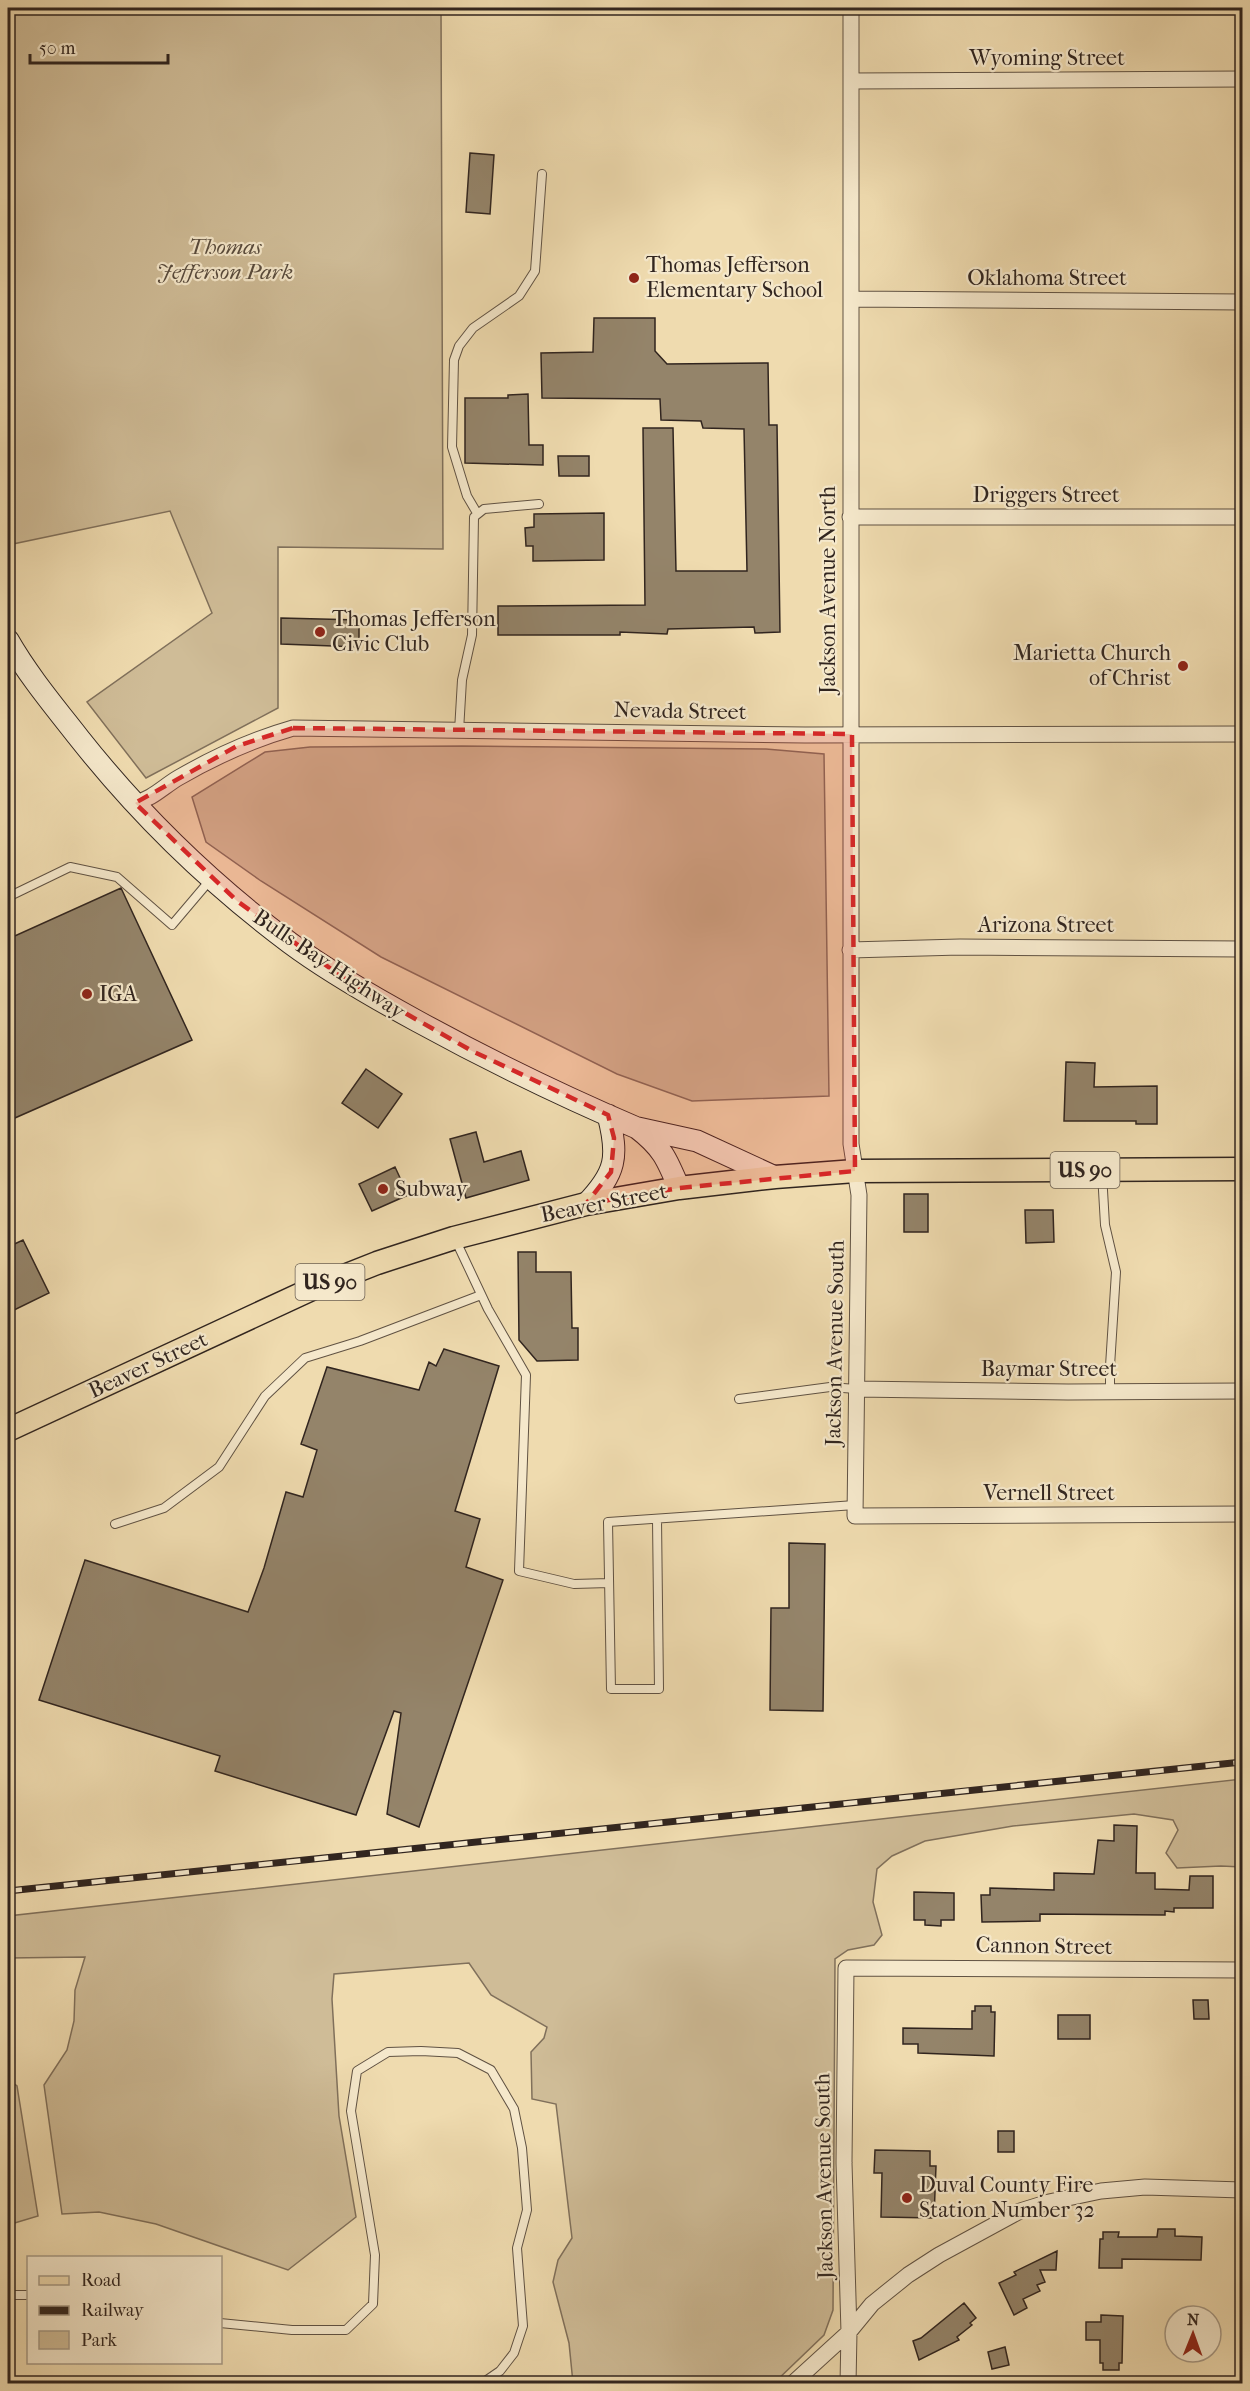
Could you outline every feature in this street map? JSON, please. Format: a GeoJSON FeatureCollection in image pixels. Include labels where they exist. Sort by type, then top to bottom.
{"type":"FeatureCollection","features":[{"type":"Feature","properties":{"kind":"main road","name":"Bulls Bay Highway"},"geometry":{"type":"LineString","coordinates":[[8,639],[37,685],[117,786],[212,878],[291,944],[345,979],[472,1051],[637,1128],[652,1139],[665,1155],[680,1188]]}},
{"type":"Feature","properties":{"kind":"main road"},"geometry":{"type":"LineString","coordinates":[[586,1204],[599,1191],[611,1172],[614,1138],[608,1115]]}},
{"type":"Feature","properties":{"kind":"main road"},"geometry":{"type":"LineString","coordinates":[[637,1128],[697,1141],[775,1177]]}},
{"type":"Feature","properties":{"kind":"main road","name":"Beaver Street"},"geometry":{"type":"LineString","coordinates":[[8,1430],[314,1288],[377,1263],[454,1238],[586,1204],[680,1188],[855,1171],[1242,1169]]}},
{"type":"Feature","properties":{"kind":"street","name":"Jackson Avenue North"},"geometry":{"type":"LineString","coordinates":[[851,8],[850,950],[851,1144],[855,1171]]}},
{"type":"Feature","properties":{"kind":"street","name":"Wyoming Street"},"geometry":{"type":"LineString","coordinates":[[851,81],[1242,79]]}},
{"type":"Feature","properties":{"kind":"street","name":"Oklahoma Street"},"geometry":{"type":"LineString","coordinates":[[851,300],[1242,302]]}},
{"type":"Feature","properties":{"kind":"street","name":"Driggers Street"},"geometry":{"type":"LineString","coordinates":[[850,517],[1242,518]]}},
{"type":"Feature","properties":{"kind":"street","name":"Nevada Street"},"geometry":{"type":"LineString","coordinates":[[135,803],[148,800],[178,778],[237,746],[293,728],[852,734],[1242,735]]}},
{"type":"Feature","properties":{"kind":"street","name":"Arizona Street"},"geometry":{"type":"LineString","coordinates":[[850,950],[960,947],[1242,949]]}},
{"type":"Feature","properties":{"kind":"street","name":"Jackson Avenue South"},"geometry":{"type":"LineString","coordinates":[[855,1171],[859,1195],[855,1511]]}},
{"type":"Feature","properties":{"kind":"street","name":"Baymar Street"},"geometry":{"type":"LineString","coordinates":[[856,1389],[1242,1391]]}},
{"type":"Feature","properties":{"kind":"street","name":"Vernell Street"},"geometry":{"type":"LineString","coordinates":[[855,1511],[1242,1514]]}},
{"type":"Feature","properties":{"kind":"street","name":"Jackson Avenue South"},"geometry":{"type":"LineString","coordinates":[[846,1968],[844,2163],[849,2332],[848,2384]]}},
{"type":"Feature","properties":{"kind":"street","name":"Cannon Street"},"geometry":{"type":"LineString","coordinates":[[846,1968],[1242,1970]]}},
{"type":"Feature","properties":{"kind":"street"},"geometry":{"type":"LineString","coordinates":[[792,2384],[849,2332],[872,2304],[908,2276],[939,2255],[1020,2211],[1101,2191],[1179,2187],[1242,2190]]}},
{"type":"Feature","properties":{"kind":"lane"},"geometry":{"type":"LineString","coordinates":[[477,513],[467,496],[452,447],[454,360],[459,346],[473,328],[519,296],[535,271],[542,174]]}},
{"type":"Feature","properties":{"kind":"lane"},"geometry":{"type":"LineString","coordinates":[[459,731],[462,680],[472,635],[474,517],[484,510],[539,504]]}},
{"type":"Feature","properties":{"kind":"lane"},"geometry":{"type":"LineString","coordinates":[[8,897],[70,867],[117,877],[172,925],[212,878]]}},
{"type":"Feature","properties":{"kind":"lane"},"geometry":{"type":"LineString","coordinates":[[1102,1170],[1105,1225],[1116,1272],[1110,1392]]}},
{"type":"Feature","properties":{"kind":"lane"},"geometry":{"type":"LineString","coordinates":[[454,1238],[481,1295],[526,1375],[519,1571],[574,1584],[609,1583]]}},
{"type":"Feature","properties":{"kind":"lane"},"geometry":{"type":"LineString","coordinates":[[115,1524],[164,1508],[219,1467],[265,1396],[305,1358],[360,1341],[481,1295]]}},
{"type":"Feature","properties":{"kind":"lane"},"geometry":{"type":"LineString","coordinates":[[739,1400],[830,1387],[856,1389]]}},
{"type":"Feature","properties":{"kind":"lane"},"geometry":{"type":"LineString","coordinates":[[657,1519],[658,1689],[611,1689],[609,1522],[657,1519],[855,1511]]}},
{"type":"Feature","properties":{"kind":"lane"},"geometry":{"type":"LineString","coordinates":[[222,2323],[292,2330],[346,2330],[373,2304],[375,2254],[351,2111],[357,2071],[388,2052],[458,2053],[491,2070],[514,2109],[522,2148],[527,2211],[517,2248],[523,2326],[514,2353],[500,2371],[481,2384]]}},
{"type":"Feature","properties":{"kind":"lane"},"geometry":{"type":"LineString","coordinates":[[8,2295],[27,2295]]}},
{"type":"Feature","properties":{"kind":"highlighted area"},"geometry":{"type":"Polygon","coordinates":[[[293,728],[852,734],[855,1171],[679,1188],[586,1204],[611,1172],[614,1138],[608,1115],[472,1051],[345,979],[237,901],[135,803],[237,746],[293,728]]]}},
{"type":"Feature","properties":{"kind":"green space","name":"Thomas Jefferson Park"},"geometry":{"type":"Polygon","coordinates":[[[8,8],[441,8],[443,549],[278,547],[278,708],[146,778],[87,702],[212,613],[170,511],[8,545],[8,8]]]}},
{"type":"Feature","properties":{"kind":"green space"},"geometry":{"type":"Polygon","coordinates":[[[310,747],[766,749],[824,754],[829,1096],[692,1101],[617,1074],[381,957],[261,881],[206,842],[192,797],[265,752],[310,747]]]}},
{"type":"Feature","properties":{"kind":"green space"},"geometry":{"type":"Polygon","coordinates":[[[1242,1779],[1242,1867],[1177,1868],[1166,1853],[1178,1830],[1173,1820],[1134,1814],[1013,1826],[925,1841],[892,1856],[877,1869],[873,1902],[882,1935],[874,1945],[848,1950],[835,1959],[833,2310],[824,2335],[774,2383],[573,2383],[569,2343],[553,2282],[558,2260],[572,2238],[556,2104],[532,2099],[531,2052],[544,2038],[547,2027],[491,1995],[469,1963],[334,1974],[332,1999],[339,2116],[356,2217],[288,2270],[156,2224],[99,2212],[62,2214],[44,2085],[67,2050],[74,2021],[75,1990],[85,1957],[8,1958],[8,1916],[1242,1779]]]}},
{"type":"Feature","properties":{"kind":"green space"},"geometry":{"type":"Polygon","coordinates":[[[8,2079],[17,2086],[38,2216],[8,2225],[8,2079]]]}},
{"type":"Feature","properties":{"kind":"building"},"geometry":{"type":"Polygon","coordinates":[[[470,153],[494,155],[490,214],[466,212],[470,153]]]}},
{"type":"Feature","properties":{"kind":"building"},"geometry":{"type":"Polygon","coordinates":[[[594,318],[655,318],[655,351],[667,364],[768,363],[769,425],[777,425],[780,632],[755,633],[754,627],[668,629],[667,634],[620,632],[620,635],[498,635],[498,606],[645,605],[643,428],[673,428],[676,571],[747,571],[744,429],[703,428],[701,421],[661,420],[660,399],[542,398],[541,353],[593,352],[594,318]]]}},
{"type":"Feature","properties":{"kind":"building"},"geometry":{"type":"Polygon","coordinates":[[[528,394],[529,445],[543,445],[543,465],[465,463],[465,398],[508,398],[508,395],[528,394]]]}},
{"type":"Feature","properties":{"kind":"building"},"geometry":{"type":"Polygon","coordinates":[[[558,456],[589,456],[589,476],[559,476],[558,456]]]}},
{"type":"Feature","properties":{"kind":"building"},"geometry":{"type":"Polygon","coordinates":[[[604,513],[604,560],[533,561],[533,546],[526,546],[525,528],[534,527],[534,514],[604,513]]]}},
{"type":"Feature","properties":{"kind":"building","name":"Thomas Jefferson Civic Club"},"geometry":{"type":"Polygon","coordinates":[[[281,618],[359,620],[359,647],[281,644],[281,618]]]}},
{"type":"Feature","properties":{"kind":"building"},"geometry":{"type":"Polygon","coordinates":[[[121,888],[192,1040],[8,1121],[8,939],[121,888]]]}},
{"type":"Feature","properties":{"kind":"building"},"geometry":{"type":"Polygon","coordinates":[[[1066,1062],[1095,1063],[1094,1087],[1157,1086],[1157,1124],[1136,1124],[1136,1121],[1064,1121],[1066,1062]]]}},
{"type":"Feature","properties":{"kind":"building"},"geometry":{"type":"Polygon","coordinates":[[[366,1069],[402,1094],[378,1128],[342,1103],[366,1069]]]}},
{"type":"Feature","properties":{"kind":"building"},"geometry":{"type":"Polygon","coordinates":[[[476,1132],[484,1162],[521,1151],[529,1180],[466,1198],[450,1139],[476,1132]]]}},
{"type":"Feature","properties":{"kind":"building","name":"Subway"},"geometry":{"type":"Polygon","coordinates":[[[395,1167],[408,1195],[372,1211],[359,1184],[395,1167]]]}},
{"type":"Feature","properties":{"kind":"building"},"geometry":{"type":"Polygon","coordinates":[[[904,1194],[928,1194],[928,1232],[904,1232],[904,1194]]]}},
{"type":"Feature","properties":{"kind":"building"},"geometry":{"type":"Polygon","coordinates":[[[1025,1210],[1053,1210],[1054,1242],[1026,1243],[1025,1210]]]}},
{"type":"Feature","properties":{"kind":"building"},"geometry":{"type":"Polygon","coordinates":[[[23,1240],[49,1293],[8,1313],[8,1247],[23,1240]]]}},
{"type":"Feature","properties":{"kind":"building"},"geometry":{"type":"Polygon","coordinates":[[[518,1252],[536,1252],[536,1272],[571,1272],[572,1328],[578,1328],[578,1360],[537,1361],[519,1340],[518,1252]]]}},
{"type":"Feature","properties":{"kind":"building"},"geometry":{"type":"Polygon","coordinates":[[[444,1349],[499,1366],[455,1511],[480,1519],[466,1567],[503,1580],[419,1827],[387,1814],[401,1713],[394,1711],[356,1815],[215,1771],[220,1756],[39,1700],[85,1560],[248,1612],[264,1568],[286,1492],[303,1497],[317,1450],[301,1444],[327,1367],[419,1390],[429,1362],[436,1366],[444,1349]]]}},
{"type":"Feature","properties":{"kind":"building"},"geometry":{"type":"Polygon","coordinates":[[[789,1543],[825,1544],[823,1711],[770,1710],[771,1608],[789,1608],[789,1543]]]}},
{"type":"Feature","properties":{"kind":"building"},"geometry":{"type":"Polygon","coordinates":[[[1114,1825],[1137,1826],[1136,1873],[1155,1873],[1155,1889],[1189,1890],[1190,1876],[1213,1876],[1213,1908],[1174,1908],[1174,1912],[1165,1911],[1165,1915],[1040,1914],[1040,1921],[982,1922],[981,1895],[990,1895],[990,1888],[1054,1890],[1054,1873],[1094,1874],[1098,1840],[1114,1841],[1114,1825]]]}},
{"type":"Feature","properties":{"kind":"building"},"geometry":{"type":"Polygon","coordinates":[[[914,1892],[954,1893],[954,1920],[941,1920],[941,1926],[925,1925],[925,1920],[914,1920],[914,1892]]]}},
{"type":"Feature","properties":{"kind":"building"},"geometry":{"type":"Polygon","coordinates":[[[1193,2000],[1208,2000],[1209,2019],[1194,2019],[1193,2000]]]}},
{"type":"Feature","properties":{"kind":"building"},"geometry":{"type":"Polygon","coordinates":[[[975,2006],[991,2006],[991,2012],[995,2012],[994,2056],[918,2053],[918,2044],[903,2044],[903,2028],[972,2029],[972,2011],[975,2011],[975,2006]]]}},
{"type":"Feature","properties":{"kind":"building"},"geometry":{"type":"Polygon","coordinates":[[[1058,2015],[1090,2015],[1090,2039],[1058,2039],[1058,2015]]]}},
{"type":"Feature","properties":{"kind":"building"},"geometry":{"type":"Polygon","coordinates":[[[998,2131],[1014,2131],[1014,2152],[998,2152],[998,2131]]]}},
{"type":"Feature","properties":{"kind":"building"},"geometry":{"type":"Polygon","coordinates":[[[875,2150],[930,2151],[930,2166],[936,2166],[934,2218],[881,2217],[882,2173],[874,2173],[875,2150]]]}},
{"type":"Feature","properties":{"kind":"building"},"geometry":{"type":"Polygon","coordinates":[[[1158,2229],[1175,2229],[1175,2236],[1202,2237],[1201,2260],[1122,2259],[1122,2268],[1099,2268],[1100,2239],[1103,2239],[1103,2232],[1119,2232],[1118,2237],[1157,2237],[1158,2229]]]}},
{"type":"Feature","properties":{"kind":"building"},"geometry":{"type":"Polygon","coordinates":[[[1057,2251],[1056,2270],[1040,2270],[1045,2282],[1037,2285],[1040,2291],[1023,2299],[1027,2308],[1014,2315],[999,2283],[1016,2275],[1014,2272],[1057,2251]]]}},
{"type":"Feature","properties":{"kind":"building"},"geometry":{"type":"Polygon","coordinates":[[[964,2303],[976,2318],[970,2323],[972,2325],[957,2337],[959,2340],[919,2360],[913,2341],[921,2338],[964,2303]]]}},
{"type":"Feature","properties":{"kind":"building"},"geometry":{"type":"Polygon","coordinates":[[[1101,2315],[1123,2316],[1122,2363],[1119,2363],[1119,2370],[1103,2370],[1103,2363],[1100,2363],[1100,2340],[1086,2340],[1086,2322],[1101,2322],[1101,2315]]]}},
{"type":"Feature","properties":{"kind":"building"},"geometry":{"type":"Polygon","coordinates":[[[1005,2347],[1009,2365],[992,2369],[988,2352],[1005,2347]]]}},
{"type":"Feature","properties":{"kind":"railway"},"geometry":{"type":"LineString","coordinates":[[8,1891],[1242,1762]]}},
{"type":"Feature","properties":{"kind":"place","name":"Thomas Jefferson Elementary School"},"geometry":{"type":"Point","coordinates":[634,278]}},
{"type":"Feature","properties":{"kind":"place","name":"Thomas Jefferson Civic Club"},"geometry":{"type":"Point","coordinates":[320,632]}},
{"type":"Feature","properties":{"kind":"place","name":"Marietta Church of Christ"},"geometry":{"type":"Point","coordinates":[1183,666]}},
{"type":"Feature","properties":{"kind":"place","name":"IGA"},"geometry":{"type":"Point","coordinates":[87,994]}},
{"type":"Feature","properties":{"kind":"place","name":"Subway"},"geometry":{"type":"Point","coordinates":[383,1189]}},
{"type":"Feature","properties":{"kind":"place","name":"Duval County Fire Station Number 32"},"geometry":{"type":"Point","coordinates":[907,2198]}}]}
